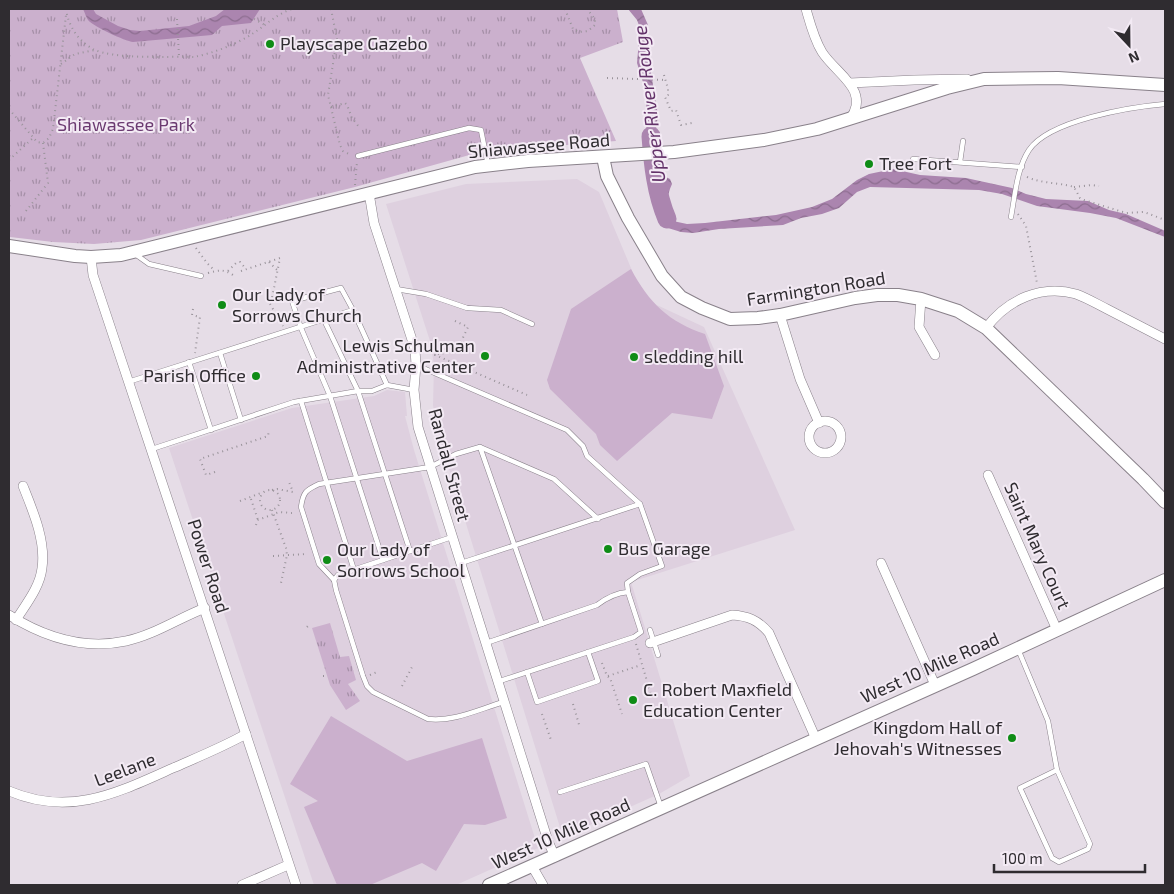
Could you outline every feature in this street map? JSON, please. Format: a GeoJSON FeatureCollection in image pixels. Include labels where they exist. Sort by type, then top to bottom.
{"type":"FeatureCollection","features":[{"type":"Feature","properties":{"kind":"street"},"geometry":{"type":"LineString","coordinates":[[806,9],[821,50],[831,64],[850,83],[857,97],[858,103],[850,119]]}},
{"type":"Feature","properties":{"kind":"street","name":"Shiawassee Road"},"geometry":{"type":"LineString","coordinates":[[850,83],[1058,78],[1165,85]]}},
{"type":"Feature","properties":{"kind":"street","name":"Shiawassee Road"},"geometry":{"type":"LineString","coordinates":[[9,246],[75,256],[121,255],[407,183],[488,165],[674,152],[764,140],[817,129],[930,93],[984,79]]}},
{"type":"Feature","properties":{"kind":"street","name":"Farmington Road"},"geometry":{"type":"LineString","coordinates":[[603,157],[607,176],[628,218],[662,276],[681,297],[702,308],[730,318],[758,318],[780,315],[855,298],[877,295],[898,295],[921,299],[958,311],[986,328],[1144,479],[1165,502]]}},
{"type":"Feature","properties":{"kind":"street","name":"Randall Street"},"geometry":{"type":"LineString","coordinates":[[369,193],[374,223],[415,349],[414,390],[418,427],[497,682],[548,841],[555,857]]}},
{"type":"Feature","properties":{"kind":"street","name":"Power Road"},"geometry":{"type":"LineString","coordinates":[[91,257],[93,275],[296,885]]}},
{"type":"Feature","properties":{"kind":"street"},"geometry":{"type":"LineString","coordinates":[[986,328],[993,318],[1008,305],[1039,292],[1060,291],[1078,295],[1165,339]]}},
{"type":"Feature","properties":{"kind":"street"},"geometry":{"type":"LineString","coordinates":[[921,299],[919,327],[935,354]]}},
{"type":"Feature","properties":{"kind":"street"},"geometry":{"type":"LineString","coordinates":[[780,315],[800,379],[818,423]]}},
{"type":"Feature","properties":{"kind":"street","name":"Saint Mary Court"},"geometry":{"type":"LineString","coordinates":[[988,476],[1057,630]]}},
{"type":"Feature","properties":{"kind":"street"},"geometry":{"type":"LineString","coordinates":[[24,486],[42,548],[42,569],[36,588],[12,617],[33,630],[83,644],[127,641],[150,633],[205,608]]}},
{"type":"Feature","properties":{"kind":"street"},"geometry":{"type":"LineString","coordinates":[[881,563],[935,685]]}},
{"type":"Feature","properties":{"kind":"street","name":"West 10 Mile Road"},"geometry":{"type":"LineString","coordinates":[[490,885],[1165,580]]}},
{"type":"Feature","properties":{"kind":"street"},"geometry":{"type":"LineString","coordinates":[[652,642],[732,615],[744,616],[758,621],[769,633],[816,739]]}},
{"type":"Feature","properties":{"kind":"street","name":"Leelane"},"geometry":{"type":"LineString","coordinates":[[9,791],[23,797],[58,803],[100,798],[129,788],[246,734]]}},
{"type":"Feature","properties":{"kind":"street"},"geometry":{"type":"LineString","coordinates":[[242,885],[288,865]]}},
{"type":"Feature","properties":{"kind":"street"},"geometry":{"type":"LineString","coordinates":[[532,866],[543,885]]}},
{"type":"Feature","properties":{"kind":"lane"},"geometry":{"type":"LineString","coordinates":[[1011,217],[1022,167],[1029,150],[1041,137],[1057,128],[1138,106],[1165,104]]}},
{"type":"Feature","properties":{"kind":"lane"},"geometry":{"type":"LineString","coordinates":[[358,156],[469,128],[481,130],[488,165]]}},
{"type":"Feature","properties":{"kind":"lane"},"geometry":{"type":"LineString","coordinates":[[960,162],[963,141]]}},
{"type":"Feature","properties":{"kind":"lane"},"geometry":{"type":"LineString","coordinates":[[913,159],[1022,167]]}},
{"type":"Feature","properties":{"kind":"lane"},"geometry":{"type":"LineString","coordinates":[[132,252],[149,264],[201,276]]}},
{"type":"Feature","properties":{"kind":"lane"},"geometry":{"type":"LineString","coordinates":[[383,560],[330,396],[301,328],[292,301],[341,288],[354,310],[387,385]]}},
{"type":"Feature","properties":{"kind":"lane"},"geometry":{"type":"LineString","coordinates":[[396,290],[426,294],[467,308],[501,310],[532,324]]}},
{"type":"Feature","properties":{"kind":"lane"},"geometry":{"type":"LineString","coordinates":[[128,382],[354,310]]}},
{"type":"Feature","properties":{"kind":"lane"},"geometry":{"type":"LineString","coordinates":[[324,320],[358,391],[410,551]]}},
{"type":"Feature","properties":{"kind":"lane"},"geometry":{"type":"LineString","coordinates":[[220,353],[241,420]]}},
{"type":"Feature","properties":{"kind":"lane"},"geometry":{"type":"LineString","coordinates":[[189,362],[211,430]]}},
{"type":"Feature","properties":{"kind":"lane"},"geometry":{"type":"LineString","coordinates":[[416,365],[567,430],[583,446],[587,456],[640,504],[662,566],[632,578],[627,583],[628,592],[641,632],[634,637],[497,682]]}},
{"type":"Feature","properties":{"kind":"lane"},"geometry":{"type":"LineString","coordinates":[[152,449],[301,401],[358,391],[372,391],[387,385],[414,390]]}},
{"type":"Feature","properties":{"kind":"lane"},"geometry":{"type":"LineString","coordinates":[[301,401],[354,570]]}},
{"type":"Feature","properties":{"kind":"lane"},"geometry":{"type":"LineString","coordinates":[[504,702],[449,719],[428,719],[373,692],[367,686],[334,580],[318,564],[301,507],[302,497],[307,490],[319,484],[430,467],[456,454],[480,447],[554,479],[598,519]]}},
{"type":"Feature","properties":{"kind":"lane"},"geometry":{"type":"LineString","coordinates":[[480,447],[542,624]]}},
{"type":"Feature","properties":{"kind":"lane"},"geometry":{"type":"LineString","coordinates":[[460,563],[640,504]]}},
{"type":"Feature","properties":{"kind":"lane"},"geometry":{"type":"LineString","coordinates":[[334,580],[338,576],[354,570],[452,537]]}},
{"type":"Feature","properties":{"kind":"lane"},"geometry":{"type":"LineString","coordinates":[[485,643],[596,605],[613,595],[628,592]]}},
{"type":"Feature","properties":{"kind":"lane"},"geometry":{"type":"LineString","coordinates":[[650,630],[652,642],[658,655]]}},
{"type":"Feature","properties":{"kind":"lane"},"geometry":{"type":"LineString","coordinates":[[1018,648],[1048,721],[1058,770],[1090,844],[1088,849],[1059,862],[1052,858],[1020,788],[1058,770]]}},
{"type":"Feature","properties":{"kind":"lane"},"geometry":{"type":"LineString","coordinates":[[527,672],[538,702],[598,681],[588,652]]}},
{"type":"Feature","properties":{"kind":"lane"},"geometry":{"type":"LineString","coordinates":[[560,792],[646,764],[662,808]]}},
{"type":"Feature","properties":{"kind":"path"},"geometry":{"type":"LineString","coordinates":[[66,10],[75,34],[83,43],[95,50],[122,56],[194,57],[242,40],[275,17],[292,9]]}},
{"type":"Feature","properties":{"kind":"path"},"geometry":{"type":"LineString","coordinates":[[331,9],[337,39],[328,91],[330,107],[343,151],[350,155],[358,156],[355,187]]}},
{"type":"Feature","properties":{"kind":"path"},"geometry":{"type":"LineString","coordinates":[[565,9],[573,28],[579,32],[588,32],[595,25],[595,20],[587,9]]}},
{"type":"Feature","properties":{"kind":"path"},"geometry":{"type":"LineString","coordinates":[[9,109],[37,142],[43,143],[49,138],[53,129],[66,10]]}},
{"type":"Feature","properties":{"kind":"path"},"geometry":{"type":"LineString","coordinates":[[177,19],[179,56]]}},
{"type":"Feature","properties":{"kind":"path"},"geometry":{"type":"LineString","coordinates":[[254,19],[265,25]]}},
{"type":"Feature","properties":{"kind":"path"},"geometry":{"type":"LineString","coordinates":[[60,64],[75,54],[95,50]]}},
{"type":"Feature","properties":{"kind":"path"},"geometry":{"type":"LineString","coordinates":[[664,75],[668,89],[666,97],[671,111],[676,110],[681,125],[692,122]]}},
{"type":"Feature","properties":{"kind":"path"},"geometry":{"type":"LineString","coordinates":[[607,78],[666,80]]}},
{"type":"Feature","properties":{"kind":"path"},"geometry":{"type":"LineString","coordinates":[[330,107],[348,104],[352,118],[359,127]]}},
{"type":"Feature","properties":{"kind":"path"},"geometry":{"type":"LineString","coordinates":[[9,160],[33,138]]}},
{"type":"Feature","properties":{"kind":"path"},"geometry":{"type":"LineString","coordinates":[[26,211],[48,183],[43,143]]}},
{"type":"Feature","properties":{"kind":"path"},"geometry":{"type":"LineString","coordinates":[[1020,174],[1043,183],[1066,184],[1074,187],[1099,186]]}},
{"type":"Feature","properties":{"kind":"path"},"geometry":{"type":"LineString","coordinates":[[1074,187],[1080,198],[1084,200],[1126,213],[1144,212],[1165,220]]}},
{"type":"Feature","properties":{"kind":"path"},"geometry":{"type":"LineString","coordinates":[[1012,210],[1020,216],[1026,226],[1039,292]]}},
{"type":"Feature","properties":{"kind":"path"},"geometry":{"type":"LineString","coordinates":[[196,248],[215,271]]}},
{"type":"Feature","properties":{"kind":"path"},"geometry":{"type":"LineString","coordinates":[[241,271],[280,258],[272,298]]}},
{"type":"Feature","properties":{"kind":"path"},"geometry":{"type":"LineString","coordinates":[[228,271],[236,263],[240,262],[246,269]]}},
{"type":"Feature","properties":{"kind":"path"},"geometry":{"type":"LineString","coordinates":[[269,262],[277,270]]}},
{"type":"Feature","properties":{"kind":"path"},"geometry":{"type":"LineString","coordinates":[[201,276],[220,270],[228,271],[234,275]]}},
{"type":"Feature","properties":{"kind":"path"},"geometry":{"type":"LineString","coordinates":[[270,304],[283,326]]}},
{"type":"Feature","properties":{"kind":"path"},"geometry":{"type":"LineString","coordinates":[[194,309],[192,316],[200,317],[195,353]]}},
{"type":"Feature","properties":{"kind":"path"},"geometry":{"type":"LineString","coordinates":[[278,318],[289,314]]}},
{"type":"Feature","properties":{"kind":"path"},"geometry":{"type":"LineString","coordinates":[[455,321],[468,327],[458,347],[447,344],[442,355],[436,353],[435,355],[527,395]]}},
{"type":"Feature","properties":{"kind":"path"},"geometry":{"type":"LineString","coordinates":[[215,472],[206,475],[200,459],[259,441],[268,436],[269,430]]}},
{"type":"Feature","properties":{"kind":"path"},"geometry":{"type":"LineString","coordinates":[[240,501],[277,488],[293,492],[290,482]]}},
{"type":"Feature","properties":{"kind":"path"},"geometry":{"type":"LineString","coordinates":[[264,492],[260,499],[262,506],[264,509],[272,510],[280,502],[278,494],[271,490]]}},
{"type":"Feature","properties":{"kind":"path"},"geometry":{"type":"LineString","coordinates":[[250,498],[258,520],[256,525]]}},
{"type":"Feature","properties":{"kind":"path"},"geometry":{"type":"LineString","coordinates":[[272,510],[287,555],[281,583]]}},
{"type":"Feature","properties":{"kind":"path"},"geometry":{"type":"LineString","coordinates":[[258,520],[279,512],[292,513]]}},
{"type":"Feature","properties":{"kind":"path"},"geometry":{"type":"LineString","coordinates":[[273,556],[306,554]]}},
{"type":"Feature","properties":{"kind":"path"},"geometry":{"type":"LineString","coordinates":[[380,571],[382,579]]}},
{"type":"Feature","properties":{"kind":"path"},"geometry":{"type":"LineString","coordinates":[[634,637],[652,698]]}},
{"type":"Feature","properties":{"kind":"path"},"geometry":{"type":"LineString","coordinates":[[602,664],[607,676],[610,678],[622,714]]}},
{"type":"Feature","properties":{"kind":"path"},"geometry":{"type":"LineString","coordinates":[[607,676],[641,665]]}},
{"type":"Feature","properties":{"kind":"path"},"geometry":{"type":"LineString","coordinates":[[402,686],[412,667]]}},
{"type":"Feature","properties":{"kind":"path"},"geometry":{"type":"LineString","coordinates":[[368,675],[377,672]]}},
{"type":"Feature","properties":{"kind":"path"},"geometry":{"type":"LineString","coordinates":[[573,704],[580,728]]}},
{"type":"Feature","properties":{"kind":"path"},"geometry":{"type":"LineString","coordinates":[[542,714],[551,740]]}},
{"type":"Feature","properties":{"kind":"shaded area"},"geometry":{"type":"Polygon","coordinates":[[[577,179],[599,192],[644,299],[704,327],[795,530],[631,582],[690,776],[659,794],[563,837],[437,430],[433,405],[434,365],[430,341],[386,204],[466,184],[577,179]]]}},
{"type":"Feature","properties":{"kind":"shaded area","name":"Our Lady of Sorrows School"},"geometry":{"type":"Polygon","coordinates":[[[387,390],[405,392],[407,416],[405,416],[414,450],[538,848],[456,885],[314,885],[169,448],[292,408],[374,396],[387,390]]]}},
{"type":"Feature","properties":{"kind":"green space","name":"Shiawassee Park"},"geometry":{"type":"Polygon","coordinates":[[[9,9],[617,9],[623,42],[580,58],[616,141],[473,154],[355,187],[141,240],[94,244],[10,237],[9,9]]]}},
{"type":"Feature","properties":{"kind":"green space","name":"sledding hill"},"geometry":{"type":"Polygon","coordinates":[[[631,269],[645,292],[661,310],[681,324],[705,334],[724,386],[712,419],[672,413],[617,461],[600,445],[596,434],[550,389],[547,380],[571,309],[631,269]]]}},
{"type":"Feature","properties":{"kind":"green space"},"geometry":{"type":"Polygon","coordinates":[[[330,623],[340,657],[349,656],[356,680],[348,684],[360,701],[346,710],[330,685],[312,628],[330,623]]]}},
{"type":"Feature","properties":{"kind":"green space"},"geometry":{"type":"Polygon","coordinates":[[[331,716],[407,761],[482,738],[507,818],[485,825],[464,824],[436,871],[422,863],[370,885],[337,885],[304,807],[318,801],[290,784],[331,716]]]}},
{"type":"Feature","properties":{"kind":"water"},"geometry":{"type":"Polygon","coordinates":[[[83,9],[93,9],[96,14],[118,26],[140,31],[189,26],[216,16],[225,9],[260,9],[251,23],[222,26],[212,35],[133,42],[91,23],[83,9]]]}},
{"type":"Feature","properties":{"kind":"water"},"geometry":{"type":"Polygon","coordinates":[[[628,9],[641,9],[648,25],[648,55],[658,115],[656,129],[661,168],[664,176],[670,179],[672,184],[667,207],[673,221],[687,224],[705,223],[776,215],[812,207],[832,199],[857,180],[869,174],[893,169],[920,175],[966,178],[1012,188],[1046,199],[1088,201],[1109,210],[1126,214],[1163,230],[1165,231],[1165,237],[1116,218],[1037,206],[1002,194],[979,190],[870,187],[857,192],[839,208],[783,225],[719,229],[693,233],[668,228],[660,219],[655,206],[663,187],[650,153],[646,136],[645,88],[637,63],[640,28],[637,20],[628,9]]]}},
{"type":"Feature","properties":{"kind":"waterway","name":"Upper River Rouge"},"geometry":{"type":"LineString","coordinates":[[651,136],[658,189],[667,219]]}},
{"type":"Feature","properties":{"kind":"place","name":"Playscape Gazebo"},"geometry":{"type":"Point","coordinates":[270,44]}},
{"type":"Feature","properties":{"kind":"place","name":"Tree Fort"},"geometry":{"type":"Point","coordinates":[869,164]}},
{"type":"Feature","properties":{"kind":"place","name":"Our Lady of Sorrows Church"},"geometry":{"type":"Point","coordinates":[222,305]}},
{"type":"Feature","properties":{"kind":"place","name":"Lewis Schulman Administrative Center"},"geometry":{"type":"Point","coordinates":[485,356]}},
{"type":"Feature","properties":{"kind":"place","name":"sledding hill"},"geometry":{"type":"Point","coordinates":[634,357]}},
{"type":"Feature","properties":{"kind":"place","name":"Parish Office"},"geometry":{"type":"Point","coordinates":[256,376]}},
{"type":"Feature","properties":{"kind":"place","name":"Bus Garage"},"geometry":{"type":"Point","coordinates":[608,549]}},
{"type":"Feature","properties":{"kind":"place","name":"Our Lady of Sorrows School"},"geometry":{"type":"Point","coordinates":[327,560]}},
{"type":"Feature","properties":{"kind":"place","name":"C. Robert Maxfield Education Center"},"geometry":{"type":"Point","coordinates":[633,700]}},
{"type":"Feature","properties":{"kind":"place","name":"Kingdom Hall of Jehovah's Witnesses"},"geometry":{"type":"Point","coordinates":[1012,738]}}]}
